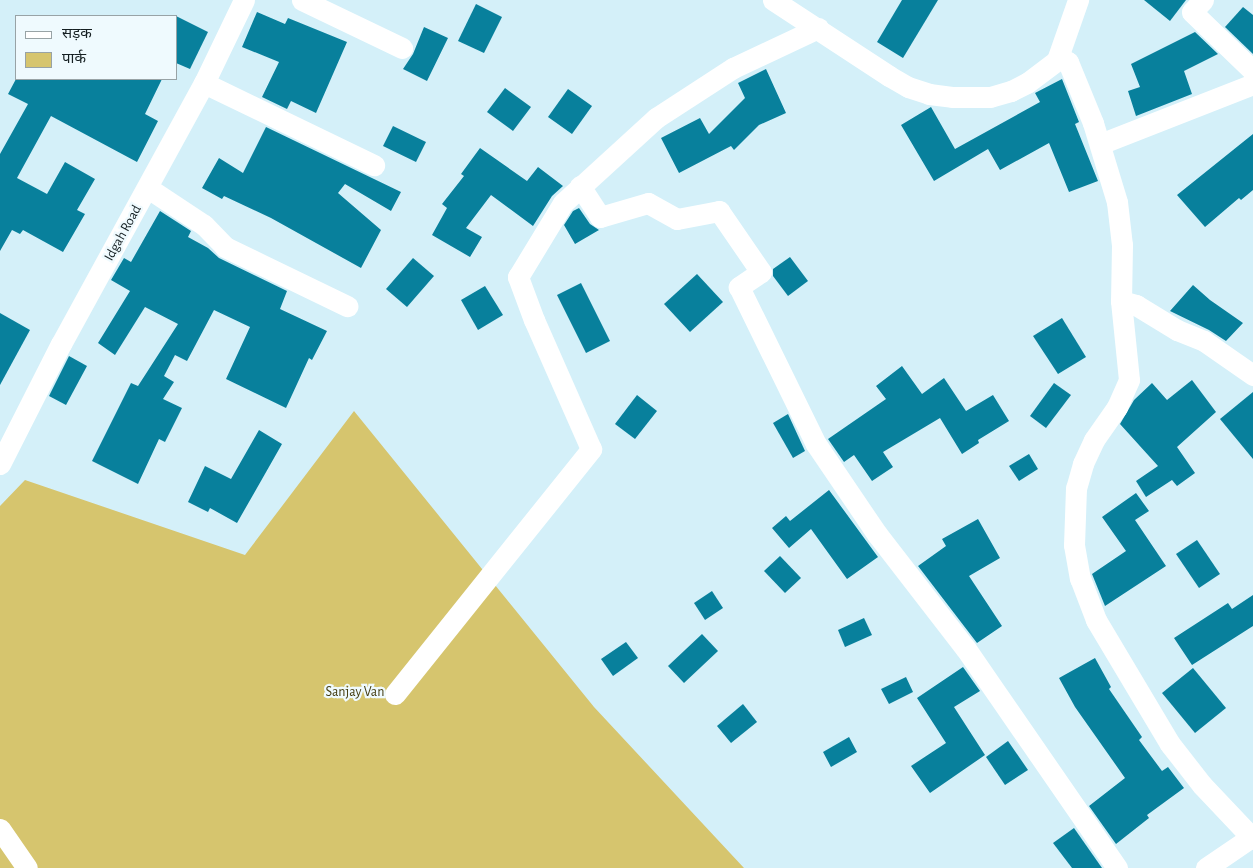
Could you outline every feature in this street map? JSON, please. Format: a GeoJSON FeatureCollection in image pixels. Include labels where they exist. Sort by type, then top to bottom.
{"type":"FeatureCollection","features":[{"type":"Feature","properties":{"kind":"street","name":"Idgah Road"},"geometry":{"type":"LineString","coordinates":[[0,464],[60,344],[148,188],[204,82],[244,0]]}},
{"type":"Feature","properties":{"kind":"street"},"geometry":{"type":"LineString","coordinates":[[302,0],[402,48]]}},
{"type":"Feature","properties":{"kind":"street"},"geometry":{"type":"LineString","coordinates":[[773,0],[908,87],[952,97],[990,96],[1011,91],[1039,76],[1057,60],[1064,58],[1068,62],[1100,144],[1117,202],[1121,228],[1121,302],[1129,380],[1125,393],[1087,456],[1076,488],[1074,544],[1080,578],[1096,620],[1170,744],[1202,785],[1252,838],[1206,868]]}},
{"type":"Feature","properties":{"kind":"street"},"geometry":{"type":"LineString","coordinates":[[1057,60],[1078,0]]}},
{"type":"Feature","properties":{"kind":"street"},"geometry":{"type":"LineString","coordinates":[[1203,0],[1192,12],[1253,71]]}},
{"type":"Feature","properties":{"kind":"street"},"geometry":{"type":"LineString","coordinates":[[395,694],[591,450],[534,320],[518,277],[563,203],[656,118],[733,68],[818,28]]}},
{"type":"Feature","properties":{"kind":"street"},"geometry":{"type":"LineString","coordinates":[[204,82],[374,165]]}},
{"type":"Feature","properties":{"kind":"street"},"geometry":{"type":"LineString","coordinates":[[1100,144],[1253,84]]}},
{"type":"Feature","properties":{"kind":"street"},"geometry":{"type":"LineString","coordinates":[[580,186],[600,217],[648,203],[677,219],[720,211],[761,272],[739,287],[816,444],[877,534],[966,649],[1117,868]]}},
{"type":"Feature","properties":{"kind":"street"},"geometry":{"type":"LineString","coordinates":[[148,188],[204,225],[224,247],[347,306]]}},
{"type":"Feature","properties":{"kind":"street"},"geometry":{"type":"LineString","coordinates":[[1121,302],[1136,305],[1177,330],[1204,341],[1253,375]]}},
{"type":"Feature","properties":{"kind":"street"},"geometry":{"type":"LineString","coordinates":[[0,829],[27,868]]}},
{"type":"Feature","properties":{"kind":"green space","name":"Sanjay Van"},"geometry":{"type":"Polygon","coordinates":[[[354,411],[594,707],[744,868],[0,868],[0,506],[25,480],[245,555],[354,411]]]}},
{"type":"Feature","properties":{"kind":"building"},"geometry":{"type":"Polygon","coordinates":[[[902,0],[938,0],[903,58],[877,42],[902,0]]]}},
{"type":"Feature","properties":{"kind":"building"},"geometry":{"type":"Polygon","coordinates":[[[1144,0],[1186,0],[1170,21],[1144,0]]]}},
{"type":"Feature","properties":{"kind":"building"},"geometry":{"type":"Polygon","coordinates":[[[476,4],[502,17],[484,53],[458,41],[476,4]]]}},
{"type":"Feature","properties":{"kind":"building"},"geometry":{"type":"Polygon","coordinates":[[[1243,7],[1253,15],[1253,54],[1225,27],[1243,7]]]}},
{"type":"Feature","properties":{"kind":"building"},"geometry":{"type":"Polygon","coordinates":[[[257,12],[285,24],[288,18],[347,42],[316,113],[291,101],[287,109],[262,97],[279,62],[242,47],[257,12]]]}},
{"type":"Feature","properties":{"kind":"building"},"geometry":{"type":"Polygon","coordinates":[[[178,17],[208,32],[190,69],[178,64],[178,17]]]}},
{"type":"Feature","properties":{"kind":"building"},"geometry":{"type":"Polygon","coordinates":[[[424,27],[448,38],[427,81],[403,69],[413,54],[424,27]]]}},
{"type":"Feature","properties":{"kind":"building"},"geometry":{"type":"Polygon","coordinates":[[[1195,32],[1218,54],[1184,71],[1192,94],[1136,116],[1128,91],[1140,87],[1131,64],[1195,32]]]}},
{"type":"Feature","properties":{"kind":"building"},"geometry":{"type":"Polygon","coordinates":[[[766,69],[786,113],[759,125],[734,150],[731,146],[679,173],[661,138],[700,118],[709,134],[745,98],[738,83],[766,69]]]}},
{"type":"Feature","properties":{"kind":"building"},"geometry":{"type":"Polygon","coordinates":[[[1062,79],[1079,122],[1075,124],[1098,181],[1069,192],[1049,143],[1000,170],[988,149],[934,181],[901,125],[931,107],[955,149],[1040,102],[1035,93],[1062,79]]]}},
{"type":"Feature","properties":{"kind":"building"},"geometry":{"type":"Polygon","coordinates":[[[15,80],[162,80],[145,114],[158,121],[137,162],[51,116],[17,178],[47,194],[65,162],[95,179],[77,210],[85,214],[63,252],[23,230],[20,234],[12,230],[0,251],[0,154],[28,104],[8,94],[15,80]]]}},
{"type":"Feature","properties":{"kind":"building"},"geometry":{"type":"Polygon","coordinates":[[[505,88],[531,107],[513,131],[487,112],[505,88]]]}},
{"type":"Feature","properties":{"kind":"building"},"geometry":{"type":"Polygon","coordinates":[[[568,89],[592,106],[572,134],[548,117],[568,89]]]}},
{"type":"Feature","properties":{"kind":"building"},"geometry":{"type":"Polygon","coordinates":[[[393,126],[426,142],[416,162],[383,146],[393,126]]]}},
{"type":"Feature","properties":{"kind":"building"},"geometry":{"type":"Polygon","coordinates":[[[266,127],[401,192],[391,211],[345,184],[338,193],[381,230],[361,268],[271,218],[224,196],[222,199],[202,188],[219,158],[243,173],[266,127]]]}},
{"type":"Feature","properties":{"kind":"building"},"geometry":{"type":"Polygon","coordinates":[[[1253,134],[1253,190],[1241,200],[1239,198],[1205,227],[1177,195],[1253,134]]]}},
{"type":"Feature","properties":{"kind":"building"},"geometry":{"type":"Polygon","coordinates":[[[480,148],[527,181],[538,167],[563,186],[552,196],[533,226],[491,195],[466,228],[482,237],[470,257],[432,235],[447,208],[442,204],[464,176],[461,174],[480,148]]]}},
{"type":"Feature","properties":{"kind":"building"},"geometry":{"type":"Polygon","coordinates":[[[579,208],[590,224],[599,230],[575,244],[564,225],[573,211],[579,208]]]}},
{"type":"Feature","properties":{"kind":"building"},"geometry":{"type":"Polygon","coordinates":[[[160,211],[191,231],[188,237],[208,248],[219,258],[287,291],[280,309],[327,331],[312,360],[309,358],[286,408],[226,379],[250,327],[214,310],[187,361],[175,355],[164,376],[174,382],[163,399],[182,408],[165,442],[159,439],[138,484],[92,461],[131,383],[138,386],[178,324],[145,307],[115,355],[98,343],[130,291],[111,280],[124,258],[131,262],[160,211]]]}},
{"type":"Feature","properties":{"kind":"building"},"geometry":{"type":"Polygon","coordinates":[[[790,257],[808,281],[788,296],[773,276],[773,269],[790,257]]]}},
{"type":"Feature","properties":{"kind":"building"},"geometry":{"type":"Polygon","coordinates":[[[413,258],[434,276],[407,307],[386,289],[413,258]]]}},
{"type":"Feature","properties":{"kind":"building"},"geometry":{"type":"Polygon","coordinates":[[[697,274],[723,302],[690,332],[664,304],[697,274]]]}},
{"type":"Feature","properties":{"kind":"building"},"geometry":{"type":"Polygon","coordinates":[[[581,283],[610,341],[586,353],[557,295],[581,283]]]}},
{"type":"Feature","properties":{"kind":"building"},"geometry":{"type":"Polygon","coordinates":[[[1193,285],[1210,300],[1243,323],[1226,341],[1209,330],[1170,311],[1193,285]]]}},
{"type":"Feature","properties":{"kind":"building"},"geometry":{"type":"Polygon","coordinates":[[[485,286],[503,315],[478,330],[461,300],[485,286]]]}},
{"type":"Feature","properties":{"kind":"building"},"geometry":{"type":"Polygon","coordinates":[[[0,313],[30,330],[0,385],[0,313]]]}},
{"type":"Feature","properties":{"kind":"building"},"geometry":{"type":"Polygon","coordinates":[[[1062,318],[1086,357],[1058,374],[1033,336],[1062,318]]]}},
{"type":"Feature","properties":{"kind":"building"},"geometry":{"type":"Polygon","coordinates":[[[69,356],[87,366],[66,405],[49,396],[69,356]]]}},
{"type":"Feature","properties":{"kind":"building"},"geometry":{"type":"Polygon","coordinates":[[[902,366],[922,394],[944,378],[966,411],[993,395],[1009,421],[978,440],[979,443],[962,454],[940,418],[883,452],[893,467],[872,481],[854,455],[844,462],[828,439],[886,399],[876,386],[902,366]]]}},
{"type":"Feature","properties":{"kind":"building"},"geometry":{"type":"Polygon","coordinates":[[[1192,380],[1216,412],[1177,447],[1195,473],[1177,486],[1172,480],[1146,497],[1136,481],[1158,466],[1120,424],[1134,400],[1152,383],[1167,400],[1192,380]]]}},
{"type":"Feature","properties":{"kind":"building"},"geometry":{"type":"Polygon","coordinates":[[[1054,383],[1071,395],[1046,428],[1030,416],[1054,383]]]}},
{"type":"Feature","properties":{"kind":"building"},"geometry":{"type":"Polygon","coordinates":[[[1253,392],[1253,459],[1220,419],[1253,392]]]}},
{"type":"Feature","properties":{"kind":"building"},"geometry":{"type":"Polygon","coordinates":[[[637,395],[657,411],[635,439],[615,424],[637,395]]]}},
{"type":"Feature","properties":{"kind":"building"},"geometry":{"type":"Polygon","coordinates":[[[788,414],[805,451],[793,458],[773,423],[788,414]]]}},
{"type":"Feature","properties":{"kind":"building"},"geometry":{"type":"Polygon","coordinates":[[[259,430],[282,444],[237,523],[210,508],[208,512],[188,502],[205,466],[231,479],[259,430]]]}},
{"type":"Feature","properties":{"kind":"building"},"geometry":{"type":"Polygon","coordinates":[[[1029,454],[1038,469],[1019,481],[1009,466],[1029,454]]]}},
{"type":"Feature","properties":{"kind":"building"},"geometry":{"type":"Polygon","coordinates":[[[829,490],[878,557],[847,579],[811,529],[789,548],[772,528],[786,516],[790,521],[829,490]]]}},
{"type":"Feature","properties":{"kind":"building"},"geometry":{"type":"Polygon","coordinates":[[[1136,493],[1149,511],[1135,520],[1166,566],[1105,606],[1092,574],[1126,551],[1102,517],[1136,493]]]}},
{"type":"Feature","properties":{"kind":"building"},"geometry":{"type":"Polygon","coordinates":[[[978,519],[1000,558],[969,576],[1002,626],[977,643],[918,566],[946,546],[942,539],[978,519]]]}},
{"type":"Feature","properties":{"kind":"building"},"geometry":{"type":"Polygon","coordinates":[[[1197,540],[1220,574],[1199,588],[1176,554],[1197,540]]]}},
{"type":"Feature","properties":{"kind":"building"},"geometry":{"type":"Polygon","coordinates":[[[780,556],[801,578],[785,593],[764,571],[780,556]]]}},
{"type":"Feature","properties":{"kind":"building"},"geometry":{"type":"Polygon","coordinates":[[[712,591],[723,608],[705,620],[694,603],[712,591]]]}},
{"type":"Feature","properties":{"kind":"building"},"geometry":{"type":"Polygon","coordinates":[[[1253,595],[1253,626],[1192,665],[1174,638],[1228,603],[1232,609],[1253,595]]]}},
{"type":"Feature","properties":{"kind":"building"},"geometry":{"type":"Polygon","coordinates":[[[864,618],[872,635],[845,647],[838,630],[864,618]]]}},
{"type":"Feature","properties":{"kind":"building"},"geometry":{"type":"Polygon","coordinates":[[[702,634],[718,651],[684,683],[668,666],[702,634]]]}},
{"type":"Feature","properties":{"kind":"building"},"geometry":{"type":"Polygon","coordinates":[[[626,642],[638,658],[613,676],[601,659],[626,642]]]}},
{"type":"Feature","properties":{"kind":"building"},"geometry":{"type":"Polygon","coordinates":[[[1095,658],[1111,687],[1109,689],[1142,737],[1139,740],[1162,771],[1168,767],[1184,788],[1147,815],[1149,818],[1116,844],[1089,806],[1125,778],[1075,707],[1059,678],[1095,658]]]}},
{"type":"Feature","properties":{"kind":"building"},"geometry":{"type":"Polygon","coordinates":[[[963,667],[980,691],[954,707],[985,755],[930,793],[911,766],[946,743],[917,698],[963,667]]]}},
{"type":"Feature","properties":{"kind":"building"},"geometry":{"type":"Polygon","coordinates":[[[1193,668],[1226,708],[1195,733],[1162,693],[1193,668]]]}},
{"type":"Feature","properties":{"kind":"building"},"geometry":{"type":"Polygon","coordinates":[[[906,677],[913,692],[889,704],[881,689],[906,677]]]}},
{"type":"Feature","properties":{"kind":"building"},"geometry":{"type":"Polygon","coordinates":[[[743,704],[757,722],[731,743],[717,726],[743,704]]]}},
{"type":"Feature","properties":{"kind":"building"},"geometry":{"type":"Polygon","coordinates":[[[849,737],[857,752],[831,767],[823,752],[849,737]]]}},
{"type":"Feature","properties":{"kind":"building"},"geometry":{"type":"Polygon","coordinates":[[[1008,741],[1028,770],[1005,785],[986,757],[1008,741]]]}},
{"type":"Feature","properties":{"kind":"building"},"geometry":{"type":"Polygon","coordinates":[[[1074,828],[1102,868],[1072,868],[1053,843],[1074,828]]]}}]}
